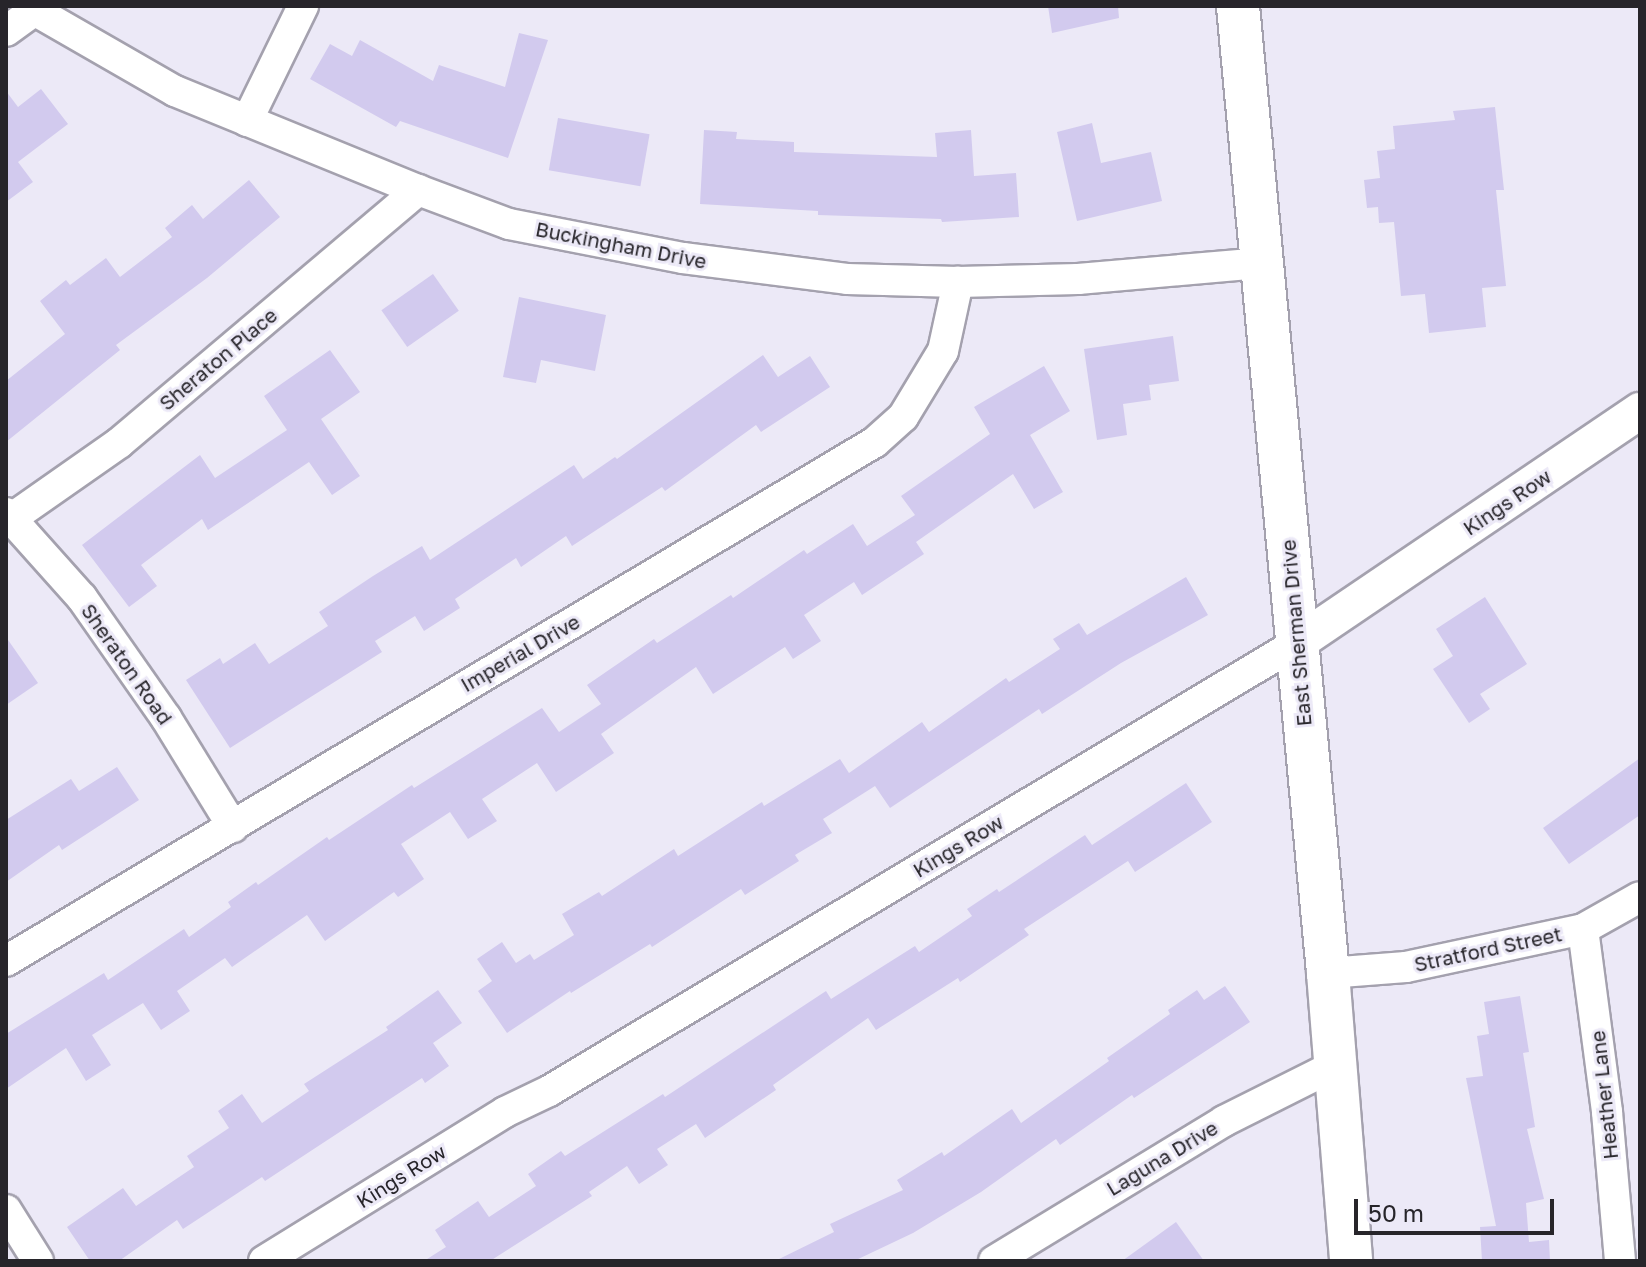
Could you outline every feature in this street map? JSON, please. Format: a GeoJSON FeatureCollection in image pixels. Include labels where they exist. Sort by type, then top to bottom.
{"type":"FeatureCollection","features":[{"type":"Feature","properties":{"kind":"main road","name":"East Sherman Drive"},"geometry":{"type":"LineString","coordinates":[[1238,6],[1328,973],[1351,1261]]}},
{"type":"Feature","properties":{"kind":"street"},"geometry":{"type":"LineString","coordinates":[[247,121],[303,6]]}},
{"type":"Feature","properties":{"kind":"street"},"geometry":{"type":"LineString","coordinates":[[6,31],[30,9]]}},
{"type":"Feature","properties":{"kind":"street","name":"Buckingham Drive"},"geometry":{"type":"LineString","coordinates":[[30,9],[175,91],[509,224],[683,258],[847,279],[958,282],[1078,279],[1262,263]]}},
{"type":"Feature","properties":{"kind":"street","name":"Sheraton Place"},"geometry":{"type":"LineString","coordinates":[[9,516],[119,443],[418,190]]}},
{"type":"Feature","properties":{"kind":"street","name":"Imperial Drive"},"geometry":{"type":"LineString","coordinates":[[6,961],[875,442],[903,417],[943,351],[958,282]]}},
{"type":"Feature","properties":{"kind":"street","name":"Kings Row"},"geometry":{"type":"LineString","coordinates":[[264,1261],[505,1112],[549,1091],[1297,643],[1640,411]]}},
{"type":"Feature","properties":{"kind":"street","name":"Sheraton Road"},"geometry":{"type":"LineString","coordinates":[[9,516],[82,598],[166,718],[233,827]]}},
{"type":"Feature","properties":{"kind":"street","name":"Stratford Street"},"geometry":{"type":"LineString","coordinates":[[1328,973],[1406,967],[1583,929],[1640,897]]}},
{"type":"Feature","properties":{"kind":"street","name":"Heather Lane"},"geometry":{"type":"LineString","coordinates":[[1583,929],[1607,1112],[1620,1261]]}},
{"type":"Feature","properties":{"kind":"street","name":"Laguna Drive"},"geometry":{"type":"LineString","coordinates":[[994,1261],[1224,1121],[1334,1066]]}},
{"type":"Feature","properties":{"kind":"street"},"geometry":{"type":"LineString","coordinates":[[6,1210],[38,1261]]}},
{"type":"Feature","properties":{"kind":"building"},"geometry":{"type":"Polygon","coordinates":[[[1048,6],[1118,6],[1119,18],[1052,33],[1048,6]]]}},
{"type":"Feature","properties":{"kind":"building"},"geometry":{"type":"Polygon","coordinates":[[[519,33],[548,40],[508,158],[400,121],[396,127],[310,79],[330,44],[352,56],[360,40],[433,81],[439,65],[505,87],[519,33]]]}},
{"type":"Feature","properties":{"kind":"building"},"geometry":{"type":"Polygon","coordinates":[[[41,89],[68,124],[18,162],[33,182],[6,202],[6,91],[18,107],[41,89]]]}},
{"type":"Feature","properties":{"kind":"building"},"geometry":{"type":"Polygon","coordinates":[[[1495,107],[1504,190],[1496,190],[1506,286],[1482,288],[1486,327],[1429,333],[1425,294],[1401,296],[1394,222],[1379,223],[1378,207],[1367,208],[1364,180],[1380,178],[1377,151],[1395,149],[1393,126],[1455,120],[1453,111],[1495,107]]]}},
{"type":"Feature","properties":{"kind":"building"},"geometry":{"type":"Polygon","coordinates":[[[558,118],[650,134],[640,186],[549,170],[558,118]]]}},
{"type":"Feature","properties":{"kind":"building"},"geometry":{"type":"Polygon","coordinates":[[[1092,123],[1101,163],[1151,152],[1162,201],[1077,221],[1057,132],[1092,123]]]}},
{"type":"Feature","properties":{"kind":"building"},"geometry":{"type":"Polygon","coordinates":[[[704,130],[737,132],[736,139],[794,142],[794,152],[937,157],[935,133],[971,130],[974,176],[1016,173],[1019,217],[942,222],[941,219],[818,215],[818,211],[700,204],[704,130]]]}},
{"type":"Feature","properties":{"kind":"building"},"geometry":{"type":"Polygon","coordinates":[[[249,180],[280,217],[207,278],[116,345],[120,350],[6,442],[6,381],[65,334],[40,301],[66,280],[70,285],[106,258],[120,277],[172,237],[165,228],[192,205],[203,219],[249,180]]]}},
{"type":"Feature","properties":{"kind":"building"},"geometry":{"type":"Polygon","coordinates":[[[433,274],[459,311],[407,347],[381,310],[433,274]]]}},
{"type":"Feature","properties":{"kind":"building"},"geometry":{"type":"Polygon","coordinates":[[[519,297],[606,315],[595,371],[541,360],[536,383],[503,377],[519,297]]]}},
{"type":"Feature","properties":{"kind":"building"},"geometry":{"type":"Polygon","coordinates":[[[1173,336],[1179,381],[1149,385],[1151,400],[1123,404],[1127,435],[1097,440],[1084,349],[1173,336]]]}},
{"type":"Feature","properties":{"kind":"building"},"geometry":{"type":"Polygon","coordinates":[[[330,350],[360,392],[321,419],[360,476],[332,495],[309,462],[208,530],[202,519],[141,565],[157,586],[129,607],[82,545],[200,455],[215,478],[287,430],[264,396],[330,350]]]}},
{"type":"Feature","properties":{"kind":"building"},"geometry":{"type":"Polygon","coordinates":[[[763,355],[778,377],[810,356],[830,387],[761,432],[756,425],[665,491],[662,487],[572,546],[566,536],[521,567],[516,558],[455,599],[460,608],[424,631],[415,616],[375,641],[382,652],[230,748],[186,680],[220,658],[223,664],[255,643],[269,664],[328,626],[319,612],[373,576],[422,546],[430,560],[574,465],[583,479],[615,457],[617,459],[763,355]]]}},
{"type":"Feature","properties":{"kind":"building"},"geometry":{"type":"Polygon","coordinates":[[[1044,366],[1070,411],[1030,435],[1063,492],[1034,509],[1013,474],[916,542],[924,554],[862,595],[854,582],[804,615],[821,641],[793,659],[785,647],[713,694],[696,667],[601,734],[614,753],[556,792],[537,763],[482,799],[497,821],[468,839],[450,812],[401,844],[424,879],[398,897],[394,892],[325,941],[307,915],[232,967],[225,958],[177,991],[190,1011],[161,1030],[143,1003],[92,1035],[111,1065],[86,1081],[66,1048],[6,1089],[6,1034],[104,973],[108,980],[184,929],[189,937],[231,907],[228,902],[256,882],[258,885],[327,837],[329,840],[412,785],[414,788],[542,708],[559,732],[601,704],[587,685],[654,639],[657,643],[731,595],[733,598],[804,550],[807,554],[853,524],[867,546],[915,515],[901,496],[990,434],[974,407],[1044,366]]]}},
{"type":"Feature","properties":{"kind":"building"},"geometry":{"type":"Polygon","coordinates":[[[1186,577],[1208,615],[1121,663],[1042,714],[1039,709],[890,808],[875,786],[823,819],[832,833],[795,855],[799,861],[745,895],[741,889],[652,947],[650,944],[570,991],[507,1033],[478,991],[492,981],[477,959],[502,942],[516,963],[530,954],[534,960],[574,935],[562,914],[599,892],[602,896],[674,849],[678,856],[762,802],[764,806],[840,759],[849,773],[922,722],[929,732],[1006,678],[1009,682],[1060,649],[1053,639],[1079,623],[1087,635],[1186,577]]]}},
{"type":"Feature","properties":{"kind":"building"},"geometry":{"type":"Polygon","coordinates":[[[1485,597],[1527,664],[1480,694],[1490,709],[1469,723],[1433,669],[1453,656],[1436,629],[1485,597]]]}},
{"type":"Feature","properties":{"kind":"building"},"geometry":{"type":"Polygon","coordinates":[[[6,637],[38,683],[6,705],[6,637]]]}},
{"type":"Feature","properties":{"kind":"building"},"geometry":{"type":"Polygon","coordinates":[[[1640,758],[1640,815],[1569,864],[1543,828],[1640,758]]]}},
{"type":"Feature","properties":{"kind":"building"},"geometry":{"type":"Polygon","coordinates":[[[117,767],[139,800],[62,850],[59,845],[6,882],[6,820],[71,779],[79,791],[117,767]]]}},
{"type":"Feature","properties":{"kind":"building"},"geometry":{"type":"Polygon","coordinates":[[[1186,783],[1212,822],[1135,872],[1128,861],[1024,929],[1029,935],[960,982],[958,978],[876,1030],[868,1018],[773,1085],[776,1090],[705,1138],[696,1124],[657,1149],[668,1165],[639,1184],[627,1166],[589,1192],[592,1196],[490,1261],[424,1261],[446,1247],[435,1230],[478,1201],[489,1217],[536,1186],[528,1174],[561,1151],[565,1156],[663,1094],[665,1097],[826,991],[831,999],[915,946],[919,952],[972,916],[967,909],[997,889],[999,892],[1085,835],[1092,845],[1186,783]]]}},
{"type":"Feature","properties":{"kind":"building"},"geometry":{"type":"Polygon","coordinates":[[[1225,986],[1250,1022],[1134,1098],[1132,1095],[1060,1145],[1056,1139],[981,1192],[913,1233],[854,1261],[775,1261],[834,1232],[830,1224],[903,1190],[897,1180],[942,1152],[944,1156],[1012,1109],[1021,1123],[1109,1061],[1107,1058],[1170,1014],[1168,1010],[1197,990],[1204,1000],[1225,986]]]}},
{"type":"Feature","properties":{"kind":"building"},"geometry":{"type":"Polygon","coordinates":[[[438,990],[462,1023],[433,1043],[449,1066],[425,1083],[422,1078],[265,1181],[262,1177],[183,1229],[177,1220],[119,1261],[90,1261],[67,1227],[123,1188],[136,1206],[194,1167],[187,1156],[229,1128],[218,1111],[242,1094],[262,1123],[309,1091],[304,1084],[388,1030],[386,1027],[438,990]]]}},
{"type":"Feature","properties":{"kind":"building"},"geometry":{"type":"Polygon","coordinates":[[[1520,996],[1529,1052],[1523,1053],[1535,1127],[1527,1129],[1544,1199],[1526,1203],[1529,1242],[1549,1240],[1550,1261],[1482,1261],[1480,1227],[1496,1226],[1466,1078],[1483,1076],[1477,1036],[1489,1034],[1484,1002],[1520,996]]]}},
{"type":"Feature","properties":{"kind":"building"},"geometry":{"type":"Polygon","coordinates":[[[1176,1222],[1204,1261],[1122,1261],[1176,1222]]]}}]}
